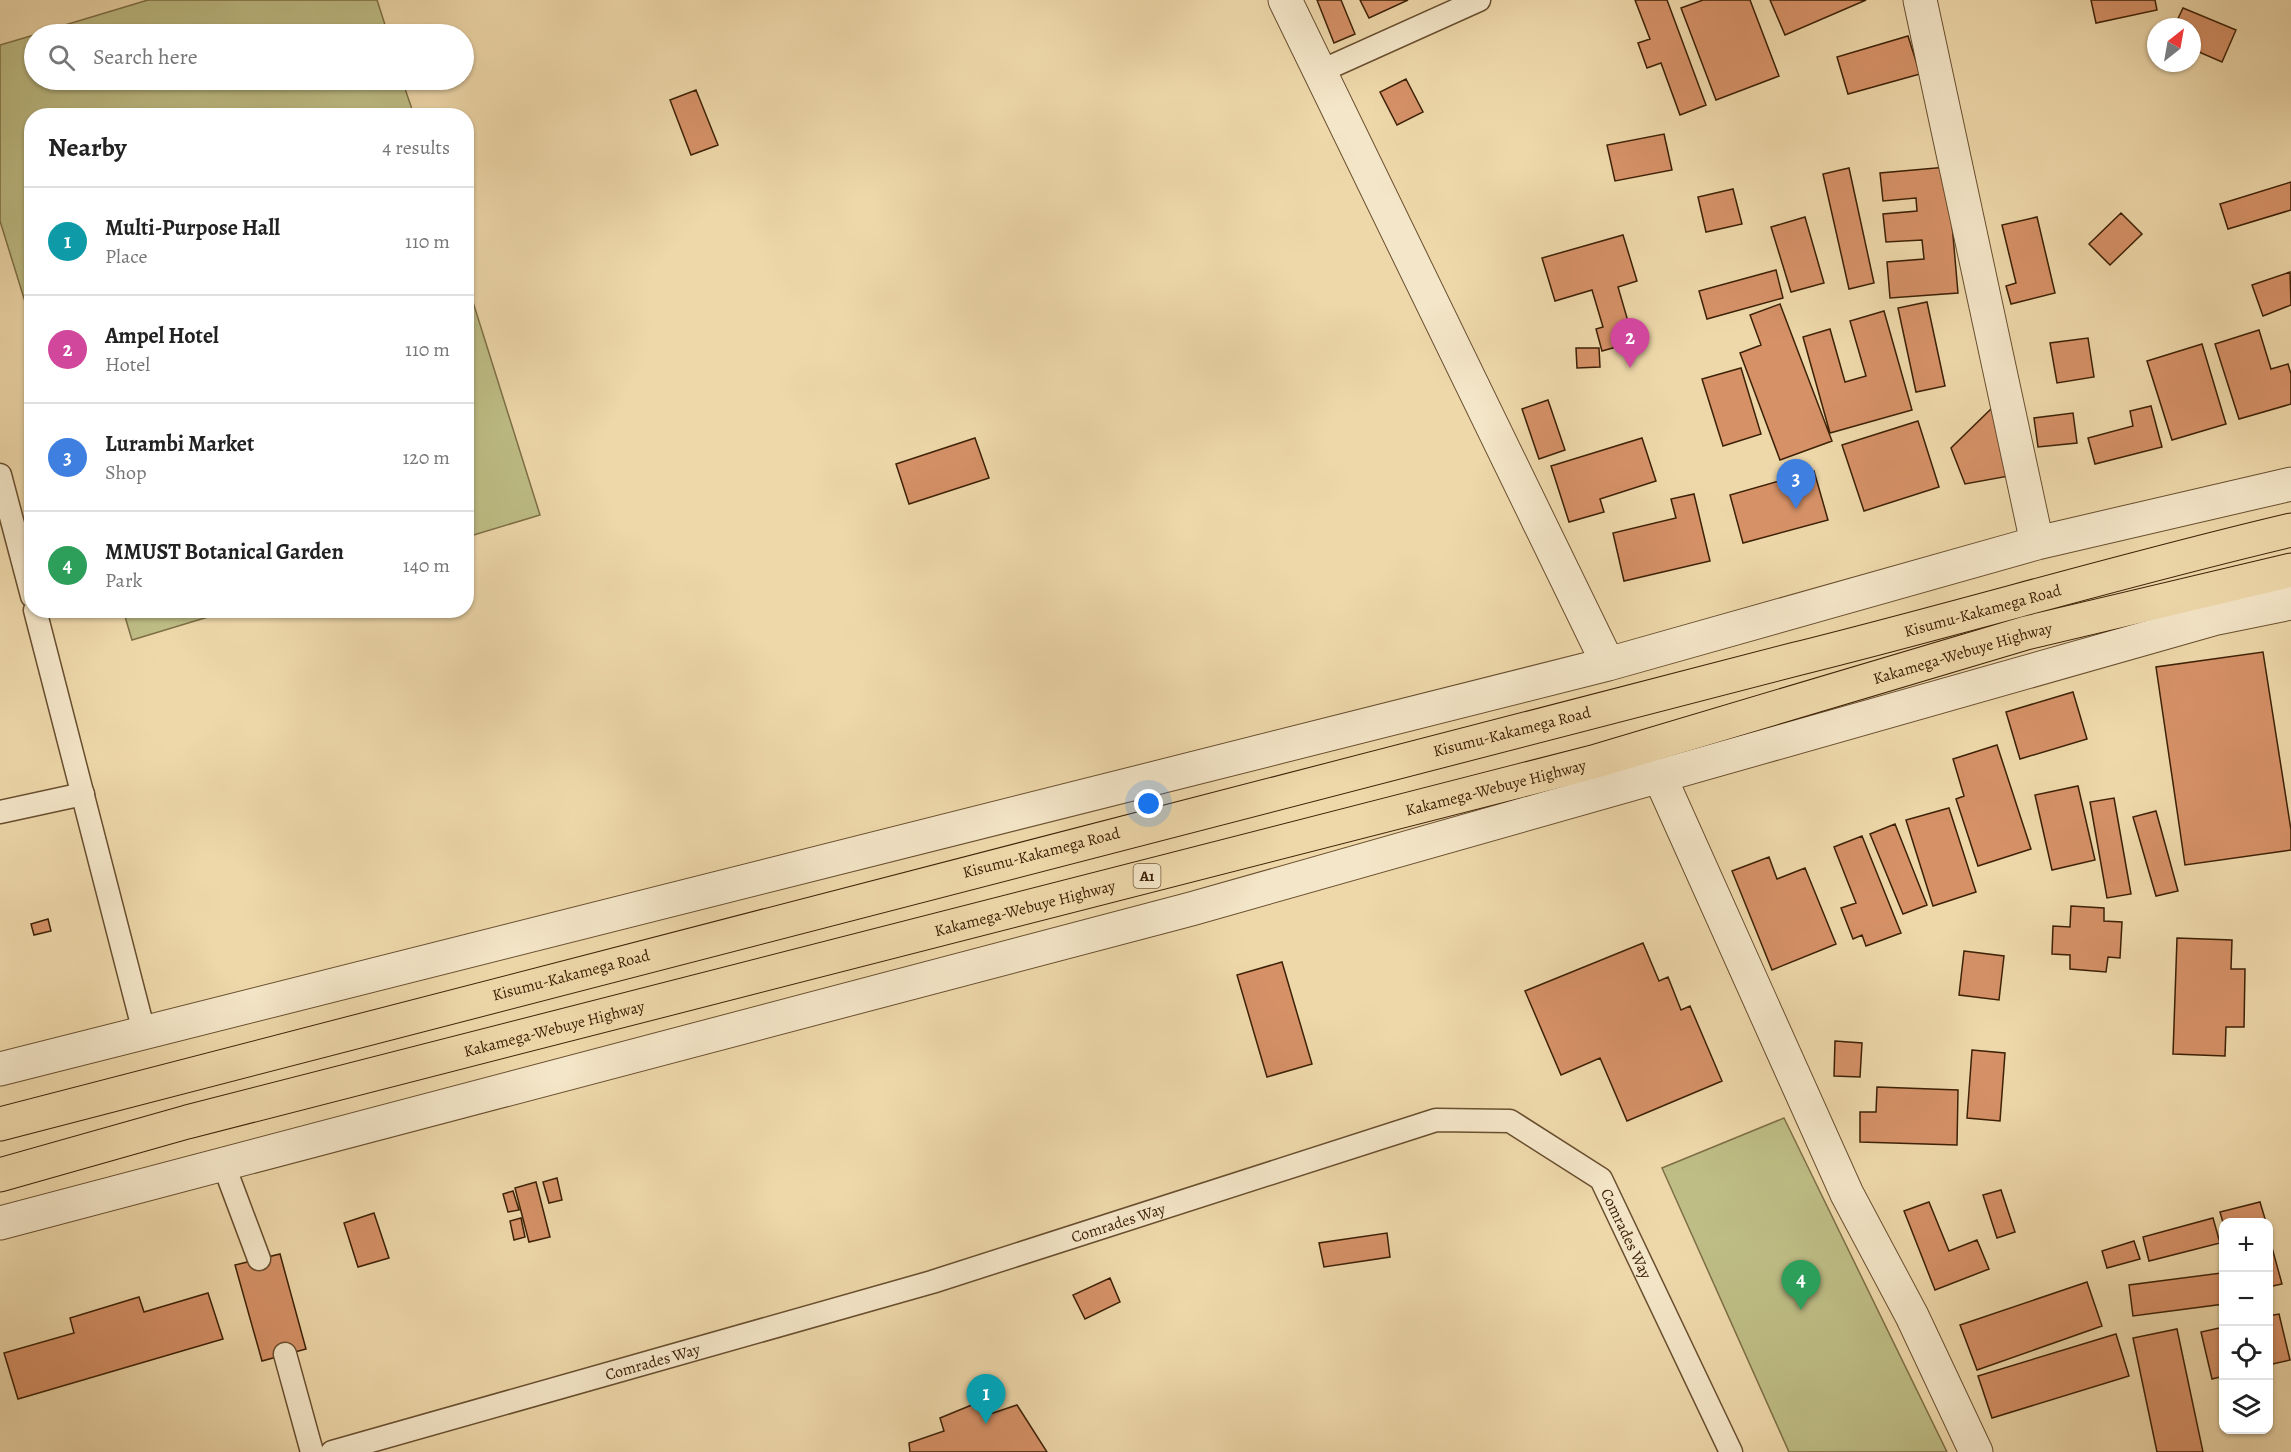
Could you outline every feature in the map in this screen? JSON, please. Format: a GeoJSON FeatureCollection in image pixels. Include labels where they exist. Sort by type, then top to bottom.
{"type":"FeatureCollection","features":[{"type":"Feature","properties":{"kind":"highway","name":"Kisumu-Kakamega Road"},"geometry":{"type":"LineString","coordinates":[[0,1124],[2291,530]]}},
{"type":"Feature","properties":{"kind":"highway","name":"Kakamega-Webuye Highway"},"geometry":{"type":"LineString","coordinates":[[0,1174],[199,1119],[1593,762],[2026,633],[2291,570]]}},
{"type":"Feature","properties":{"kind":"street"},"geometry":{"type":"LineString","coordinates":[[1286,0],[1608,664]]}},
{"type":"Feature","properties":{"kind":"street"},"geometry":{"type":"LineString","coordinates":[[1920,0],[2037,543]]}},
{"type":"Feature","properties":{"kind":"street"},"geometry":{"type":"LineString","coordinates":[[0,1069],[1608,664],[2037,543],[2291,484]]}},
{"type":"Feature","properties":{"kind":"street"},"geometry":{"type":"LineString","coordinates":[[0,1223],[1191,909],[2217,618],[2291,603]]}},
{"type":"Feature","properties":{"kind":"street"},"geometry":{"type":"LineString","coordinates":[[1659,775],[1847,1194],[1912,1316],[1976,1452]]}},
{"type":"Feature","properties":{"kind":"lane"},"geometry":{"type":"LineString","coordinates":[[1320,72],[1479,0]]}},
{"type":"Feature","properties":{"kind":"lane"},"geometry":{"type":"LineString","coordinates":[[0,475],[24,566]]}},
{"type":"Feature","properties":{"kind":"lane"},"geometry":{"type":"LineString","coordinates":[[37,618],[144,1032]]}},
{"type":"Feature","properties":{"kind":"lane"},"geometry":{"type":"LineString","coordinates":[[0,812],[83,794]]}},
{"type":"Feature","properties":{"kind":"lane","name":"Comrades Way"},"geometry":{"type":"LineString","coordinates":[[332,1452],[932,1282],[1436,1120],[1510,1121],[1600,1179],[1731,1452]]}},
{"type":"Feature","properties":{"kind":"lane"},"geometry":{"type":"LineString","coordinates":[[223,1163],[259,1259]]}},
{"type":"Feature","properties":{"kind":"lane"},"geometry":{"type":"LineString","coordinates":[[285,1354],[312,1452]]}},
{"type":"Feature","properties":{"kind":"shaded area"},"geometry":{"type":"Polygon","coordinates":[[[148,0],[377,0],[385,24],[68,24],[148,0]]]}},
{"type":"Feature","properties":{"kind":"shaded area"},"geometry":{"type":"Polygon","coordinates":[[[24,38],[24,90],[405,90],[412,108],[24,108],[24,298],[0,221],[0,45],[24,38]]]}},
{"type":"Feature","properties":{"kind":"shaded area"},"geometry":{"type":"Polygon","coordinates":[[[474,305],[540,515],[474,535],[474,305]]]}},
{"type":"Feature","properties":{"kind":"shaded area"},"geometry":{"type":"Polygon","coordinates":[[[125,618],[205,618],[132,640],[125,618]]]}},
{"type":"Feature","properties":{"kind":"shaded area"},"geometry":{"type":"Polygon","coordinates":[[[1784,1118],[1947,1452],[1789,1452],[1662,1168],[1784,1118]]]}},
{"type":"Feature","properties":{"kind":"building"},"geometry":{"type":"Polygon","coordinates":[[[1317,0],[1341,0],[1355,34],[1334,43],[1317,0]]]}},
{"type":"Feature","properties":{"kind":"building"},"geometry":{"type":"Polygon","coordinates":[[[1360,0],[1408,0],[1369,18],[1360,0]]]}},
{"type":"Feature","properties":{"kind":"building"},"geometry":{"type":"Polygon","coordinates":[[[1635,0],[1667,0],[1706,105],[1680,115],[1661,63],[1647,68],[1638,43],[1650,39],[1635,0]]]}},
{"type":"Feature","properties":{"kind":"building"},"geometry":{"type":"Polygon","coordinates":[[[1703,0],[1750,0],[1779,76],[1716,100],[1681,8],[1703,0]]]}},
{"type":"Feature","properties":{"kind":"building"},"geometry":{"type":"Polygon","coordinates":[[[1770,0],[1866,0],[1785,35],[1770,0]]]}},
{"type":"Feature","properties":{"kind":"building"},"geometry":{"type":"Polygon","coordinates":[[[2091,0],[2155,0],[2157,10],[2096,23],[2091,0]]]}},
{"type":"Feature","properties":{"kind":"building"},"geometry":{"type":"Polygon","coordinates":[[[2183,8],[2236,30],[2222,62],[2201,53],[2201,18],[2178,18],[2183,8]]]}},
{"type":"Feature","properties":{"kind":"building"},"geometry":{"type":"Polygon","coordinates":[[[1908,36],[1920,74],[1848,94],[1837,57],[1908,36]]]}},
{"type":"Feature","properties":{"kind":"building"},"geometry":{"type":"Polygon","coordinates":[[[1406,79],[1423,112],[1397,125],[1380,92],[1406,79]]]}},
{"type":"Feature","properties":{"kind":"building"},"geometry":{"type":"Polygon","coordinates":[[[696,90],[718,145],[691,155],[670,100],[696,90]]]}},
{"type":"Feature","properties":{"kind":"building"},"geometry":{"type":"Polygon","coordinates":[[[1664,134],[1672,170],[1615,181],[1607,145],[1664,134]]]}},
{"type":"Feature","properties":{"kind":"building"},"geometry":{"type":"Polygon","coordinates":[[[1947,167],[1958,293],[1890,298],[1887,262],[1924,259],[1922,240],[1886,242],[1883,214],[1917,211],[1916,198],[1883,201],[1880,173],[1947,167]]]}},
{"type":"Feature","properties":{"kind":"building"},"geometry":{"type":"Polygon","coordinates":[[[1849,168],[1874,283],[1849,289],[1823,174],[1849,168]]]}},
{"type":"Feature","properties":{"kind":"building"},"geometry":{"type":"Polygon","coordinates":[[[2291,182],[2291,210],[2228,229],[2220,204],[2291,182]]]}},
{"type":"Feature","properties":{"kind":"building"},"geometry":{"type":"Polygon","coordinates":[[[1733,189],[1742,224],[1706,232],[1698,197],[1733,189]]]}},
{"type":"Feature","properties":{"kind":"building"},"geometry":{"type":"Polygon","coordinates":[[[2121,213],[2142,234],[2110,265],[2089,244],[2121,213]]]}},
{"type":"Feature","properties":{"kind":"building"},"geometry":{"type":"Polygon","coordinates":[[[1805,217],[1824,283],[1791,292],[1771,227],[1805,217]]]}},
{"type":"Feature","properties":{"kind":"building"},"geometry":{"type":"Polygon","coordinates":[[[2037,217],[2055,293],[2011,304],[2006,286],[2016,283],[2002,225],[2037,217]]]}},
{"type":"Feature","properties":{"kind":"building"},"geometry":{"type":"Polygon","coordinates":[[[1623,235],[1637,281],[1618,287],[1634,342],[1602,351],[1596,329],[1603,327],[1592,290],[1555,301],[1542,258],[1623,235]]]}},
{"type":"Feature","properties":{"kind":"building"},"geometry":{"type":"Polygon","coordinates":[[[1776,270],[1783,298],[1707,319],[1699,291],[1776,270]]]}},
{"type":"Feature","properties":{"kind":"building"},"geometry":{"type":"Polygon","coordinates":[[[2290,272],[2291,305],[2263,316],[2252,285],[2290,272]]]}},
{"type":"Feature","properties":{"kind":"building"},"geometry":{"type":"Polygon","coordinates":[[[1927,302],[1945,386],[1916,392],[1898,308],[1927,302]]]}},
{"type":"Feature","properties":{"kind":"building"},"geometry":{"type":"Polygon","coordinates":[[[1780,304],[1832,441],[1780,460],[1740,353],[1761,345],[1750,315],[1780,304]]]}},
{"type":"Feature","properties":{"kind":"building"},"geometry":{"type":"Polygon","coordinates":[[[1884,311],[1912,410],[1830,433],[1803,337],[1830,329],[1845,382],[1866,376],[1850,321],[1884,311]]]}},
{"type":"Feature","properties":{"kind":"building"},"geometry":{"type":"Polygon","coordinates":[[[2259,330],[2271,369],[2288,364],[2291,374],[2291,404],[2239,419],[2215,344],[2259,330]]]}},
{"type":"Feature","properties":{"kind":"building"},"geometry":{"type":"Polygon","coordinates":[[[2088,338],[2094,377],[2057,383],[2050,343],[2088,338]]]}},
{"type":"Feature","properties":{"kind":"building"},"geometry":{"type":"Polygon","coordinates":[[[2202,344],[2226,424],[2172,440],[2147,361],[2202,344]]]}},
{"type":"Feature","properties":{"kind":"building"},"geometry":{"type":"Polygon","coordinates":[[[1576,348],[1599,348],[1600,367],[1577,368],[1576,348]]]}},
{"type":"Feature","properties":{"kind":"building"},"geometry":{"type":"Polygon","coordinates":[[[1741,368],[1761,434],[1723,446],[1702,379],[1741,368]]]}},
{"type":"Feature","properties":{"kind":"building"},"geometry":{"type":"Polygon","coordinates":[[[1548,400],[1565,450],[1539,459],[1522,409],[1548,400]]]}},
{"type":"Feature","properties":{"kind":"building"},"geometry":{"type":"Polygon","coordinates":[[[2151,406],[2162,447],[2095,464],[2088,438],[2133,426],[2130,411],[2151,406]]]}},
{"type":"Feature","properties":{"kind":"building"},"geometry":{"type":"Polygon","coordinates":[[[1993,407],[2009,476],[1965,484],[1951,448],[1993,407]]]}},
{"type":"Feature","properties":{"kind":"building"},"geometry":{"type":"Polygon","coordinates":[[[2073,413],[2077,443],[2038,447],[2034,418],[2073,413]]]}},
{"type":"Feature","properties":{"kind":"building"},"geometry":{"type":"Polygon","coordinates":[[[1918,421],[1939,487],[1864,511],[1842,445],[1918,421]]]}},
{"type":"Feature","properties":{"kind":"building"},"geometry":{"type":"Polygon","coordinates":[[[975,438],[989,478],[909,504],[896,464],[975,438]]]}},
{"type":"Feature","properties":{"kind":"building"},"geometry":{"type":"Polygon","coordinates":[[[1642,438],[1656,481],[1600,499],[1604,512],[1569,522],[1551,466],[1642,438]]]}},
{"type":"Feature","properties":{"kind":"building"},"geometry":{"type":"Polygon","coordinates":[[[1814,471],[1828,520],[1743,543],[1730,495],[1814,471]]]}},
{"type":"Feature","properties":{"kind":"building"},"geometry":{"type":"Polygon","coordinates":[[[1694,494],[1710,561],[1624,581],[1613,533],[1676,518],[1671,499],[1694,494]]]}},
{"type":"Feature","properties":{"kind":"building"},"geometry":{"type":"Polygon","coordinates":[[[2263,652],[2291,830],[2291,850],[2185,865],[2156,667],[2263,652]]]}},
{"type":"Feature","properties":{"kind":"building"},"geometry":{"type":"Polygon","coordinates":[[[2073,692],[2087,739],[2020,759],[2006,712],[2073,692]]]}},
{"type":"Feature","properties":{"kind":"building"},"geometry":{"type":"Polygon","coordinates":[[[1997,745],[2031,849],[1978,866],[1956,799],[1964,796],[1953,759],[1997,745]]]}},
{"type":"Feature","properties":{"kind":"building"},"geometry":{"type":"Polygon","coordinates":[[[2078,786],[2095,860],[2052,870],[2035,795],[2078,786]]]}},
{"type":"Feature","properties":{"kind":"building"},"geometry":{"type":"Polygon","coordinates":[[[2114,798],[2131,894],[2107,898],[2090,802],[2114,798]]]}},
{"type":"Feature","properties":{"kind":"building"},"geometry":{"type":"Polygon","coordinates":[[[1949,808],[1976,892],[1933,906],[1906,820],[1949,808]]]}},
{"type":"Feature","properties":{"kind":"building"},"geometry":{"type":"Polygon","coordinates":[[[2156,811],[2178,891],[2156,896],[2133,817],[2156,811]]]}},
{"type":"Feature","properties":{"kind":"building"},"geometry":{"type":"Polygon","coordinates":[[[1895,824],[1927,905],[1903,914],[1870,834],[1895,824]]]}},
{"type":"Feature","properties":{"kind":"building"},"geometry":{"type":"Polygon","coordinates":[[[1862,836],[1901,933],[1866,946],[1862,935],[1853,939],[1841,908],[1856,903],[1834,847],[1862,836]]]}},
{"type":"Feature","properties":{"kind":"building"},"geometry":{"type":"Polygon","coordinates":[[[1769,857],[1777,879],[1805,868],[1836,944],[1772,970],[1732,871],[1769,857]]]}},
{"type":"Feature","properties":{"kind":"building"},"geometry":{"type":"Polygon","coordinates":[[[2071,906],[2104,908],[2104,921],[2122,922],[2120,958],[2108,957],[2106,972],[2070,969],[2070,955],[2052,954],[2053,926],[2070,927],[2071,906]]]}},
{"type":"Feature","properties":{"kind":"building"},"geometry":{"type":"Polygon","coordinates":[[[48,919],[51,931],[34,935],[31,924],[48,919]]]}},
{"type":"Feature","properties":{"kind":"building"},"geometry":{"type":"Polygon","coordinates":[[[2177,938],[2232,940],[2231,969],[2245,969],[2244,1027],[2226,1027],[2225,1056],[2173,1054],[2177,938]]]}},
{"type":"Feature","properties":{"kind":"building"},"geometry":{"type":"Polygon","coordinates":[[[1643,943],[1659,981],[1668,977],[1681,1010],[1690,1006],[1722,1081],[1627,1121],[1600,1058],[1561,1075],[1525,991],[1643,943]]]}},
{"type":"Feature","properties":{"kind":"building"},"geometry":{"type":"Polygon","coordinates":[[[1964,951],[2004,956],[1999,1000],[1959,995],[1964,951]]]}},
{"type":"Feature","properties":{"kind":"building"},"geometry":{"type":"Polygon","coordinates":[[[1282,962],[1312,1064],[1267,1077],[1237,975],[1282,962]]]}},
{"type":"Feature","properties":{"kind":"building"},"geometry":{"type":"Polygon","coordinates":[[[1835,1041],[1862,1043],[1860,1077],[1834,1076],[1835,1041]]]}},
{"type":"Feature","properties":{"kind":"building"},"geometry":{"type":"Polygon","coordinates":[[[1972,1050],[2005,1053],[2000,1121],[1967,1118],[1972,1050]]]}},
{"type":"Feature","properties":{"kind":"building"},"geometry":{"type":"Polygon","coordinates":[[[1877,1087],[1958,1090],[1957,1145],[1860,1142],[1860,1112],[1876,1112],[1877,1087]]]}},
{"type":"Feature","properties":{"kind":"building"},"geometry":{"type":"Polygon","coordinates":[[[557,1178],[562,1200],[549,1203],[543,1182],[557,1178]]]}},
{"type":"Feature","properties":{"kind":"building"},"geometry":{"type":"Polygon","coordinates":[[[536,1182],[550,1237],[529,1242],[515,1188],[536,1182]]]}},
{"type":"Feature","properties":{"kind":"building"},"geometry":{"type":"Polygon","coordinates":[[[2001,1190],[2015,1232],[1997,1238],[1983,1195],[2001,1190]]]}},
{"type":"Feature","properties":{"kind":"building"},"geometry":{"type":"Polygon","coordinates":[[[513,1191],[519,1210],[508,1212],[503,1194],[513,1191]]]}},
{"type":"Feature","properties":{"kind":"building"},"geometry":{"type":"Polygon","coordinates":[[[1929,1202],[1949,1251],[1977,1240],[1989,1269],[1935,1290],[1904,1211],[1929,1202]]]}},
{"type":"Feature","properties":{"kind":"building"},"geometry":{"type":"Polygon","coordinates":[[[2260,1202],[2265,1218],[2222,1218],[2220,1212],[2260,1202]]]}},
{"type":"Feature","properties":{"kind":"building"},"geometry":{"type":"Polygon","coordinates":[[[374,1213],[389,1258],[358,1267],[344,1223],[374,1213]]]}},
{"type":"Feature","properties":{"kind":"building"},"geometry":{"type":"Polygon","coordinates":[[[521,1218],[525,1237],[514,1240],[510,1221],[521,1218]]]}},
{"type":"Feature","properties":{"kind":"building"},"geometry":{"type":"Polygon","coordinates":[[[2213,1218],[2219,1243],[2149,1261],[2143,1237],[2213,1218]]]}},
{"type":"Feature","properties":{"kind":"building"},"geometry":{"type":"Polygon","coordinates":[[[1387,1233],[1390,1257],[1324,1267],[1319,1243],[1387,1233]]]}},
{"type":"Feature","properties":{"kind":"building"},"geometry":{"type":"Polygon","coordinates":[[[2134,1241],[2140,1259],[2107,1268],[2102,1251],[2134,1241]]]}},
{"type":"Feature","properties":{"kind":"building"},"geometry":{"type":"Polygon","coordinates":[[[2273,1251],[2282,1284],[2273,1286],[2273,1251]]]}},
{"type":"Feature","properties":{"kind":"building"},"geometry":{"type":"Polygon","coordinates":[[[280,1254],[306,1349],[262,1361],[235,1265],[280,1254]]]}},
{"type":"Feature","properties":{"kind":"building"},"geometry":{"type":"Polygon","coordinates":[[[2219,1273],[2219,1305],[2133,1316],[2129,1285],[2219,1273]]]}},
{"type":"Feature","properties":{"kind":"building"},"geometry":{"type":"Polygon","coordinates":[[[1110,1278],[1120,1302],[1085,1319],[1073,1295],[1110,1278]]]}},
{"type":"Feature","properties":{"kind":"building"},"geometry":{"type":"Polygon","coordinates":[[[2087,1282],[2102,1326],[1977,1370],[1960,1325],[2087,1282]]]}},
{"type":"Feature","properties":{"kind":"building"},"geometry":{"type":"Polygon","coordinates":[[[208,1293],[223,1339],[18,1399],[4,1353],[74,1333],[70,1318],[139,1297],[144,1312],[208,1293]]]}},
{"type":"Feature","properties":{"kind":"building"},"geometry":{"type":"Polygon","coordinates":[[[2279,1314],[2290,1360],[2273,1364],[2273,1326],[2273,1315],[2279,1314]]]}},
{"type":"Feature","properties":{"kind":"building"},"geometry":{"type":"Polygon","coordinates":[[[2219,1328],[2219,1377],[2212,1379],[2201,1332],[2219,1328]]]}},
{"type":"Feature","properties":{"kind":"building"},"geometry":{"type":"Polygon","coordinates":[[[2177,1329],[2203,1452],[2157,1452],[2133,1338],[2177,1329]]]}},
{"type":"Feature","properties":{"kind":"building"},"geometry":{"type":"Polygon","coordinates":[[[2116,1334],[2129,1376],[1992,1418],[1978,1376],[2116,1334]]]}},
{"type":"Feature","properties":{"kind":"building"},"geometry":{"type":"Polygon","coordinates":[[[979,1402],[987,1415],[1017,1405],[1047,1452],[910,1452],[909,1443],[944,1431],[940,1418],[979,1402]]]}},
{"type":"Feature","properties":{"kind":"place","name":"Ampel Hotel"},"geometry":{"type":"Point","coordinates":[1630,368]}},
{"type":"Feature","properties":{"kind":"place","name":"Lurambi Market"},"geometry":{"type":"Point","coordinates":[1796,509]}},
{"type":"Feature","properties":{"kind":"place","name":"MMUST Botanical Garden"},"geometry":{"type":"Point","coordinates":[1801,1310]}},
{"type":"Feature","properties":{"kind":"place","name":"Multi-Purpose Hall"},"geometry":{"type":"Point","coordinates":[986,1424]}}]}
